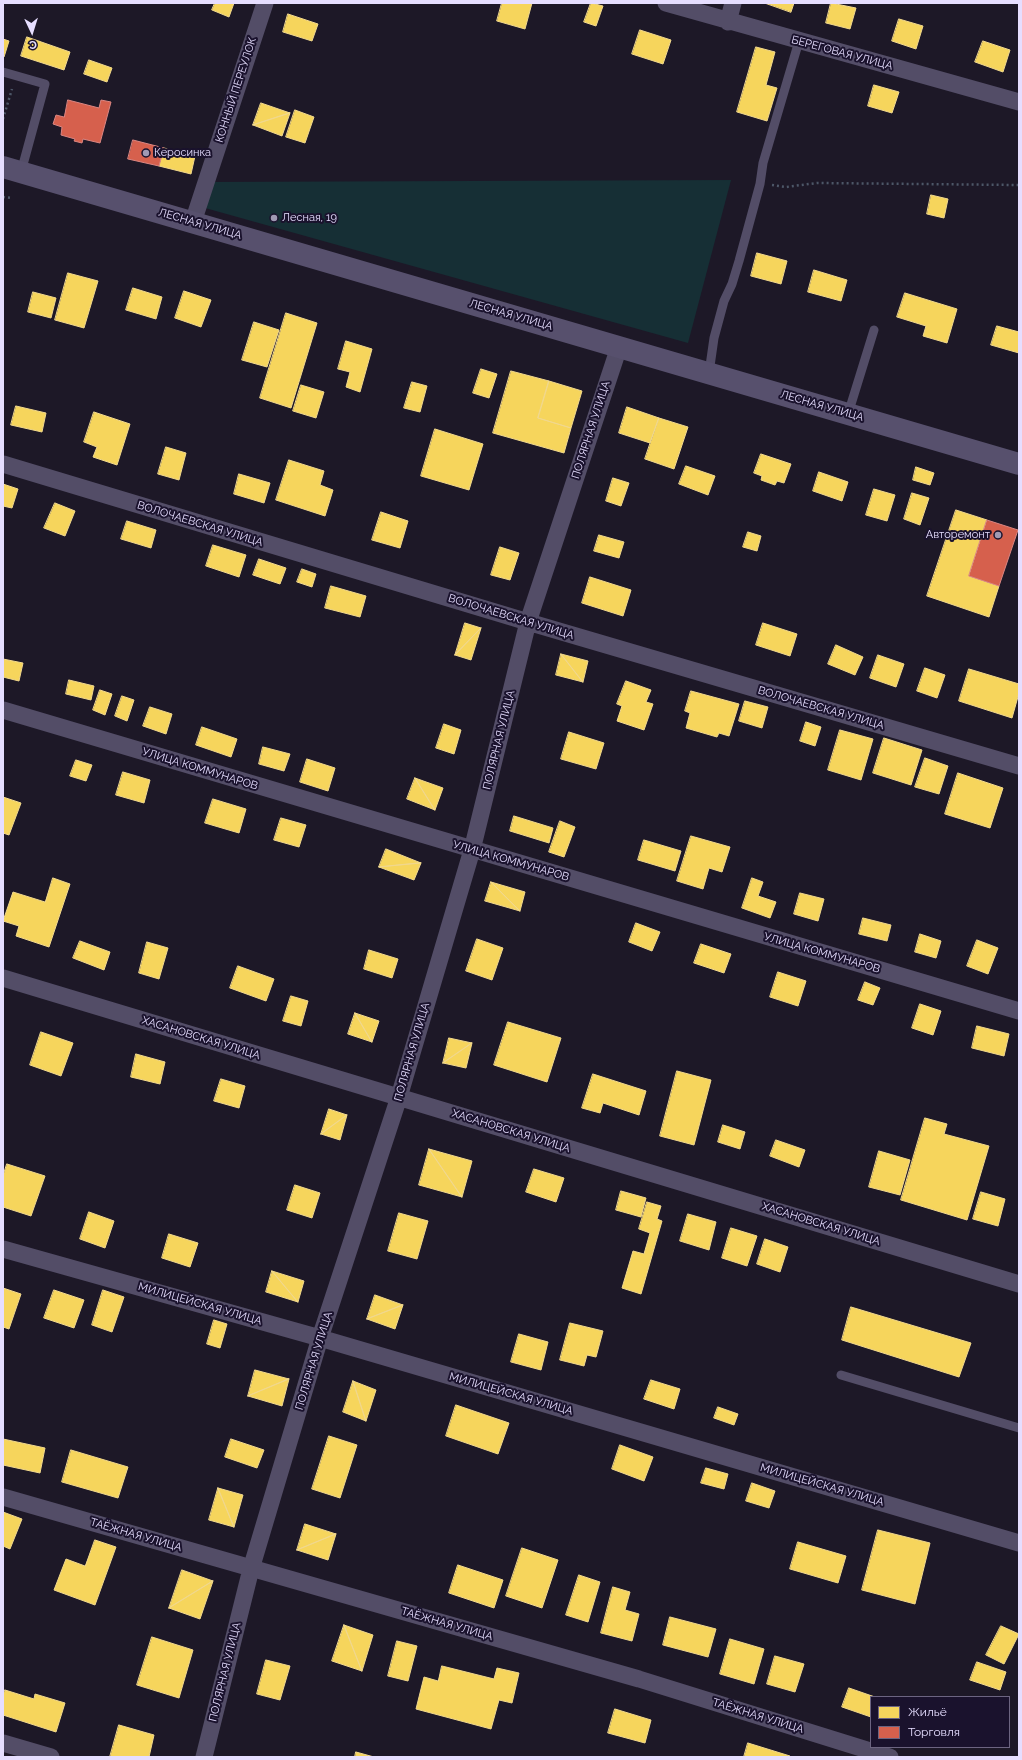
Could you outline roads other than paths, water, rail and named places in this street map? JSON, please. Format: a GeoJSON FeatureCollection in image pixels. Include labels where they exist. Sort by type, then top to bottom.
{"type":"FeatureCollection","features":[{"type":"Feature","properties":{"kind":"street","name":"КОННЫЙ ПЕРЕУЛОК"},"geometry":{"type":"LineString","coordinates":[[193,222],[265,3]]}},
{"type":"Feature","properties":{"kind":"street","name":"БЕРЕГОВАЯ УЛИЦА"},"geometry":{"type":"LineString","coordinates":[[666,3],[728,22],[1019,102]]}},
{"type":"Feature","properties":{"kind":"street"},"geometry":{"type":"LineString","coordinates":[[728,22],[733,3]]}},
{"type":"Feature","properties":{"kind":"street","name":"ЛЕСНАЯ УЛИЦА"},"geometry":{"type":"LineString","coordinates":[[12,169],[1019,464]]}},
{"type":"Feature","properties":{"kind":"street","name":"ПОЛЯРНАЯ УЛИЦА"},"geometry":{"type":"LineString","coordinates":[[204,1757],[251,1569],[320,1338],[399,1097],[472,850],[528,622],[619,347]]}},
{"type":"Feature","properties":{"kind":"street","name":"ВОЛОЧАЕВСКАЯ УЛИЦА"},"geometry":{"type":"LineString","coordinates":[[3,464],[528,622],[1019,766]]}},
{"type":"Feature","properties":{"kind":"street","name":"УЛИЦА КОММУНАРОВ"},"geometry":{"type":"LineString","coordinates":[[3,710],[1019,1011]]}},
{"type":"Feature","properties":{"kind":"street","name":"ХАСАНОВСКАЯ УЛИЦА"},"geometry":{"type":"LineString","coordinates":[[3,978],[1019,1284]]}},
{"type":"Feature","properties":{"kind":"street","name":"МИЛИЦЕЙСКАЯ УЛИЦА"},"geometry":{"type":"LineString","coordinates":[[3,1249],[320,1338],[1019,1543]]}},
{"type":"Feature","properties":{"kind":"street","name":"ТАЁЖНАЯ УЛИЦА"},"geometry":{"type":"LineString","coordinates":[[3,1497],[639,1679],[890,1757]]}},
{"type":"Feature","properties":{"kind":"street"},"geometry":{"type":"LineString","coordinates":[[3,1743],[51,1757]]}},
{"type":"Feature","properties":{"kind":"lane"},"geometry":{"type":"LineString","coordinates":[[709,373],[714,338],[724,301],[732,284],[739,261],[760,184],[763,163],[799,41]]}},
{"type":"Feature","properties":{"kind":"lane"},"geometry":{"type":"LineString","coordinates":[[3,72],[45,84],[12,169]]}},
{"type":"Feature","properties":{"kind":"lane"},"geometry":{"type":"LineString","coordinates":[[848,414],[874,330]]}},
{"type":"Feature","properties":{"kind":"lane"},"geometry":{"type":"LineString","coordinates":[[841,1375],[1019,1428]]}},
{"type":"Feature","properties":{"kind":"place","name":"Керосинка"},"geometry":{"type":"Point","coordinates":[146,153]}},
{"type":"Feature","properties":{"kind":"place","name":"Лесная, 19"},"geometry":{"type":"Point","coordinates":[274,218]}},
{"type":"Feature","properties":{"kind":"place","name":"Авторемонт"},"geometry":{"type":"Point","coordinates":[998,535]}}]}
